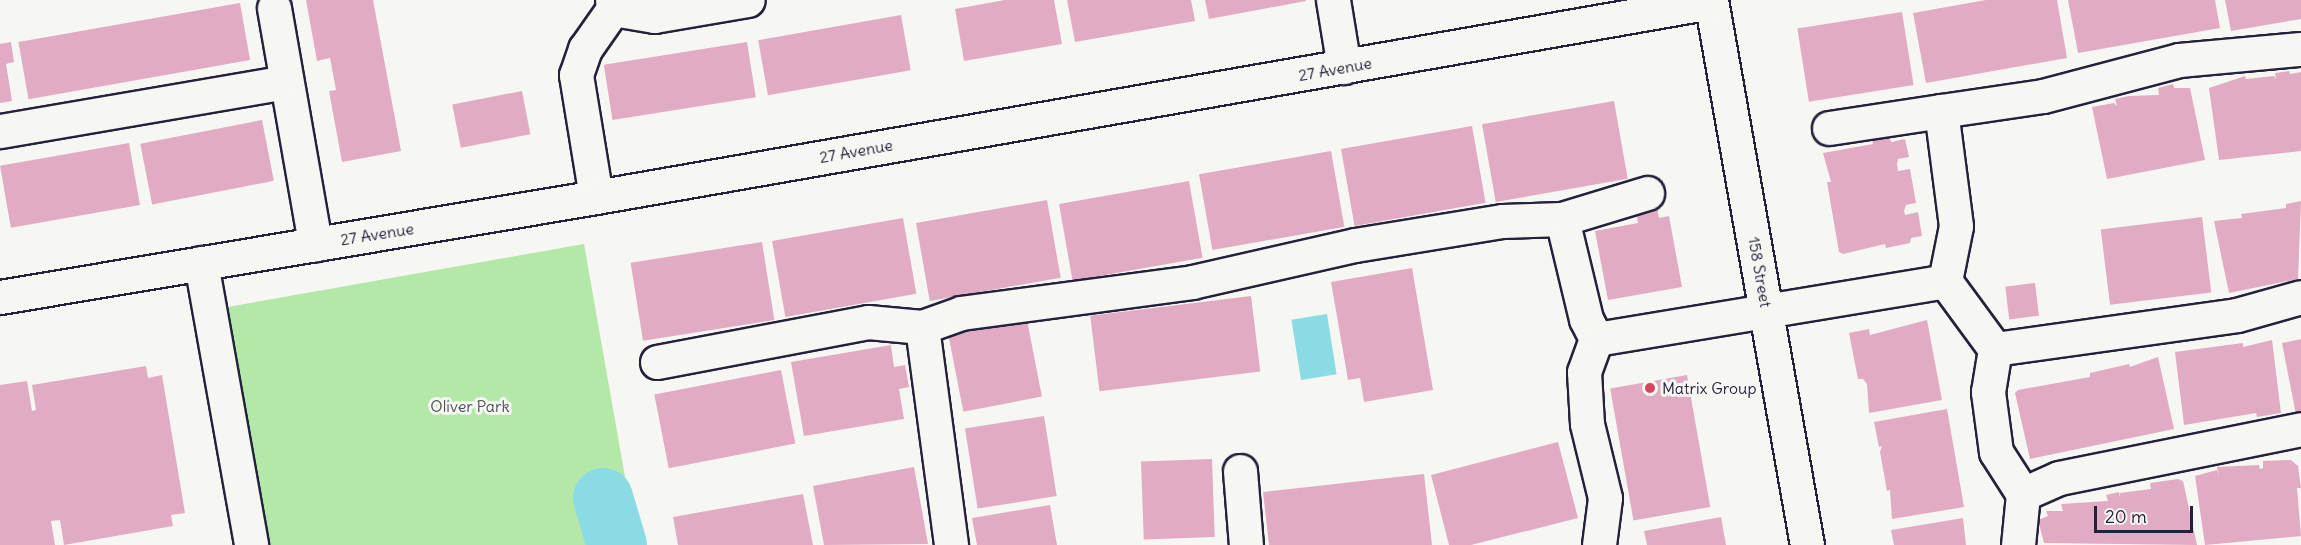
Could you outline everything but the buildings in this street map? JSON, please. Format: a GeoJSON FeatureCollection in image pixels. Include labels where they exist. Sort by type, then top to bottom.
{"type":"FeatureCollection","features":[{"type":"Feature","properties":{"kind":"street"},"geometry":{"type":"LineString","coordinates":[[596,197],[576,75],[585,49],[612,4],[654,16],[748,0]]}},
{"type":"Feature","properties":{"kind":"street"},"geometry":{"type":"LineString","coordinates":[[1333,0],[1344,67]]}},
{"type":"Feature","properties":{"kind":"street","name":"27 Avenue"},"geometry":{"type":"LineString","coordinates":[[0,297],[596,197],[1711,1]]}},
{"type":"Feature","properties":{"kind":"street","name":"158 Street"},"geometry":{"type":"LineString","coordinates":[[1711,1],[1808,545]]}},
{"type":"Feature","properties":{"kind":"street"},"geometry":{"type":"LineString","coordinates":[[274,8],[285,82],[315,244]]}},
{"type":"Feature","properties":{"kind":"street"},"geometry":{"type":"LineString","coordinates":[[1829,128],[2043,96],[2179,60],[2301,49]]}},
{"type":"Feature","properties":{"kind":"street"},"geometry":{"type":"LineString","coordinates":[[0,131],[285,82]]}},
{"type":"Feature","properties":{"kind":"street"},"geometry":{"type":"LineString","coordinates":[[1941,111],[1956,226],[1945,281],[1995,349],[1988,392],[1996,452],[2023,494],[2018,545]]}},
{"type":"Feature","properties":{"kind":"street"},"geometry":{"type":"LineString","coordinates":[[657,362],[868,322],[922,327],[961,313],[1192,282],[1366,243],[1502,221],[1562,219],[1647,194]]}},
{"type":"Feature","properties":{"kind":"street"},"geometry":{"type":"LineString","coordinates":[[1562,219],[1586,319],[1596,339],[1584,372],[1587,424],[1605,498],[1596,544]]}},
{"type":"Feature","properties":{"kind":"street"},"geometry":{"type":"LineString","coordinates":[[201,263],[251,545]]}},
{"type":"Feature","properties":{"kind":"street"},"geometry":{"type":"LineString","coordinates":[[1596,339],[1945,281]]}},
{"type":"Feature","properties":{"kind":"street"},"geometry":{"type":"LineString","coordinates":[[1995,349],[2237,315],[2301,297]]}},
{"type":"Feature","properties":{"kind":"street"},"geometry":{"type":"LineString","coordinates":[[922,327],[951,524],[951,545]]}},
{"type":"Feature","properties":{"kind":"street"},"geometry":{"type":"LineString","coordinates":[[2023,494],[2059,478],[2301,429]]}},
{"type":"Feature","properties":{"kind":"street"},"geometry":{"type":"LineString","coordinates":[[1240,471],[1246,545]]}},
{"type":"Feature","properties":{"kind":"green space","name":"Oliver Park"},"geometry":{"type":"Polygon","coordinates":[[[584,244],[637,545],[263,545],[222,308],[584,244]]]}},
{"type":"Feature","properties":{"kind":"water"},"geometry":{"type":"Polygon","coordinates":[[[1327,314],[1337,374],[1301,380],[1291,320],[1327,314]]]}},
{"type":"Feature","properties":{"kind":"waterway"},"geometry":{"type":"LineString","coordinates":[[603,498],[617,545]]}},
{"type":"Feature","properties":{"kind":"place","name":"Matrix Group"},"geometry":{"type":"Point","coordinates":[1650,388]}}]}
